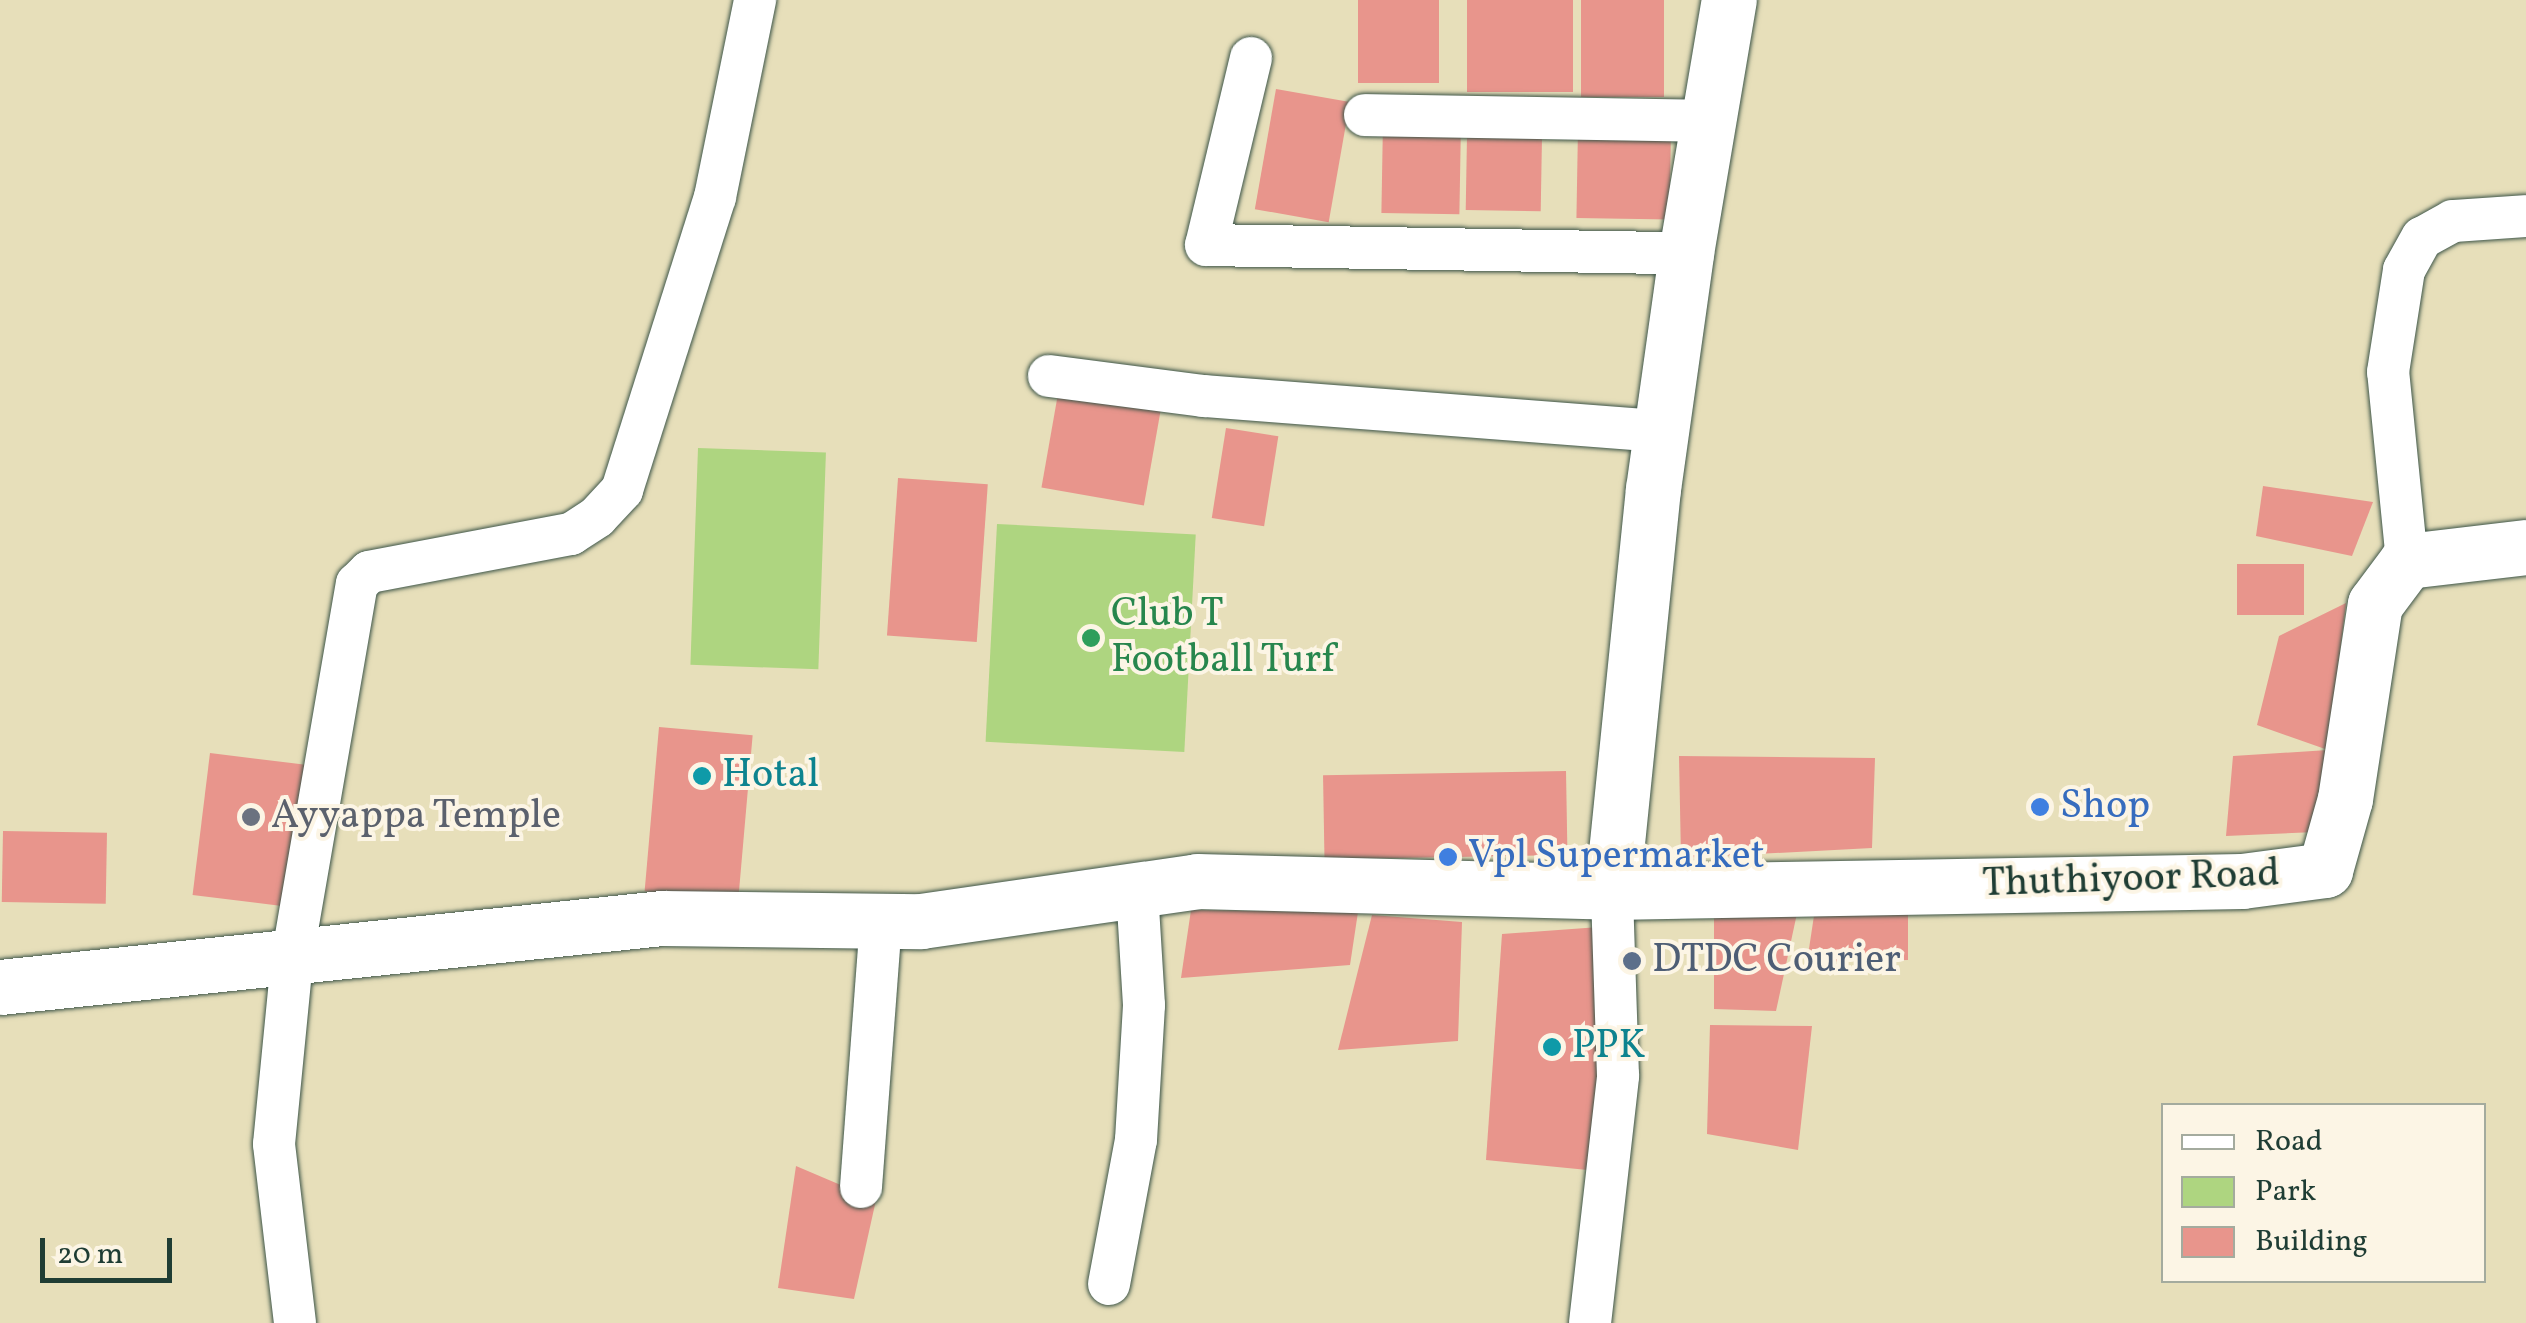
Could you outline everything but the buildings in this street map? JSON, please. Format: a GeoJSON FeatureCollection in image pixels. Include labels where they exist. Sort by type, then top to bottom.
{"type":"FeatureCollection","features":[{"type":"Feature","properties":{"kind":"main road"},"geometry":{"type":"LineString","coordinates":[[0,987],[662,918],[921,922],[1196,881],[1612,892],[1662,431],[1686,253],[1730,0]]}},
{"type":"Feature","properties":{"kind":"main road"},"geometry":{"type":"LineString","coordinates":[[2407,562],[2526,548]]}},
{"type":"Feature","properties":{"kind":"main road","name":"Thuthiyoor Road"},"geometry":{"type":"LineString","coordinates":[[1612,892],[2242,881],[2325,870],[2345,800],[2375,604],[2407,562]]}},
{"type":"Feature","properties":{"kind":"street"},"geometry":{"type":"LineString","coordinates":[[294,1323],[274,1144],[292,959],[356,584],[369,572],[571,534],[597,517],[622,490],[715,197],[755,0]]}},
{"type":"Feature","properties":{"kind":"street"},"geometry":{"type":"LineString","coordinates":[[1251,58],[1206,245],[1686,253]]}},
{"type":"Feature","properties":{"kind":"street"},"geometry":{"type":"LineString","coordinates":[[1364,115],[1709,121]]}},
{"type":"Feature","properties":{"kind":"street"},"geometry":{"type":"LineString","coordinates":[[2407,562],[2388,372],[2404,270],[2422,238],[2454,221],[2526,216]]}},
{"type":"Feature","properties":{"kind":"street"},"geometry":{"type":"LineString","coordinates":[[1049,376],[1204,396],[1662,431]]}},
{"type":"Feature","properties":{"kind":"street"},"geometry":{"type":"LineString","coordinates":[[1109,1284],[1136,1140],[1144,1006],[1137,890]]}},
{"type":"Feature","properties":{"kind":"street"},"geometry":{"type":"LineString","coordinates":[[1590,1323],[1618,1076],[1612,892]]}},
{"type":"Feature","properties":{"kind":"street"},"geometry":{"type":"LineString","coordinates":[[860,1187],[882,921]]}},
{"type":"Feature","properties":{"kind":"green space"},"geometry":{"type":"Polygon","coordinates":[[[698,448],[826,452],[818,669],[690,665],[698,448]]]}},
{"type":"Feature","properties":{"kind":"green space","name":"Club T Football Turf"},"geometry":{"type":"Polygon","coordinates":[[[997,524],[1196,534],[1184,752],[986,742],[997,524]]]}},
{"type":"Feature","properties":{"kind":"place","name":"Club T Football Turf"},"geometry":{"type":"Point","coordinates":[1091,638]}},
{"type":"Feature","properties":{"kind":"place","name":"Hotal"},"geometry":{"type":"Point","coordinates":[702,776]}},
{"type":"Feature","properties":{"kind":"place","name":"Shop"},"geometry":{"type":"Point","coordinates":[2040,807]}},
{"type":"Feature","properties":{"kind":"place","name":"Ayyappa Temple"},"geometry":{"type":"Point","coordinates":[251,817]}},
{"type":"Feature","properties":{"kind":"place","name":"Vpl Supermarket"},"geometry":{"type":"Point","coordinates":[1448,857]}},
{"type":"Feature","properties":{"kind":"place","name":"DTDC Courier"},"geometry":{"type":"Point","coordinates":[1632,961]}},
{"type":"Feature","properties":{"kind":"place","name":"PPK"},"geometry":{"type":"Point","coordinates":[1552,1047]}}]}
